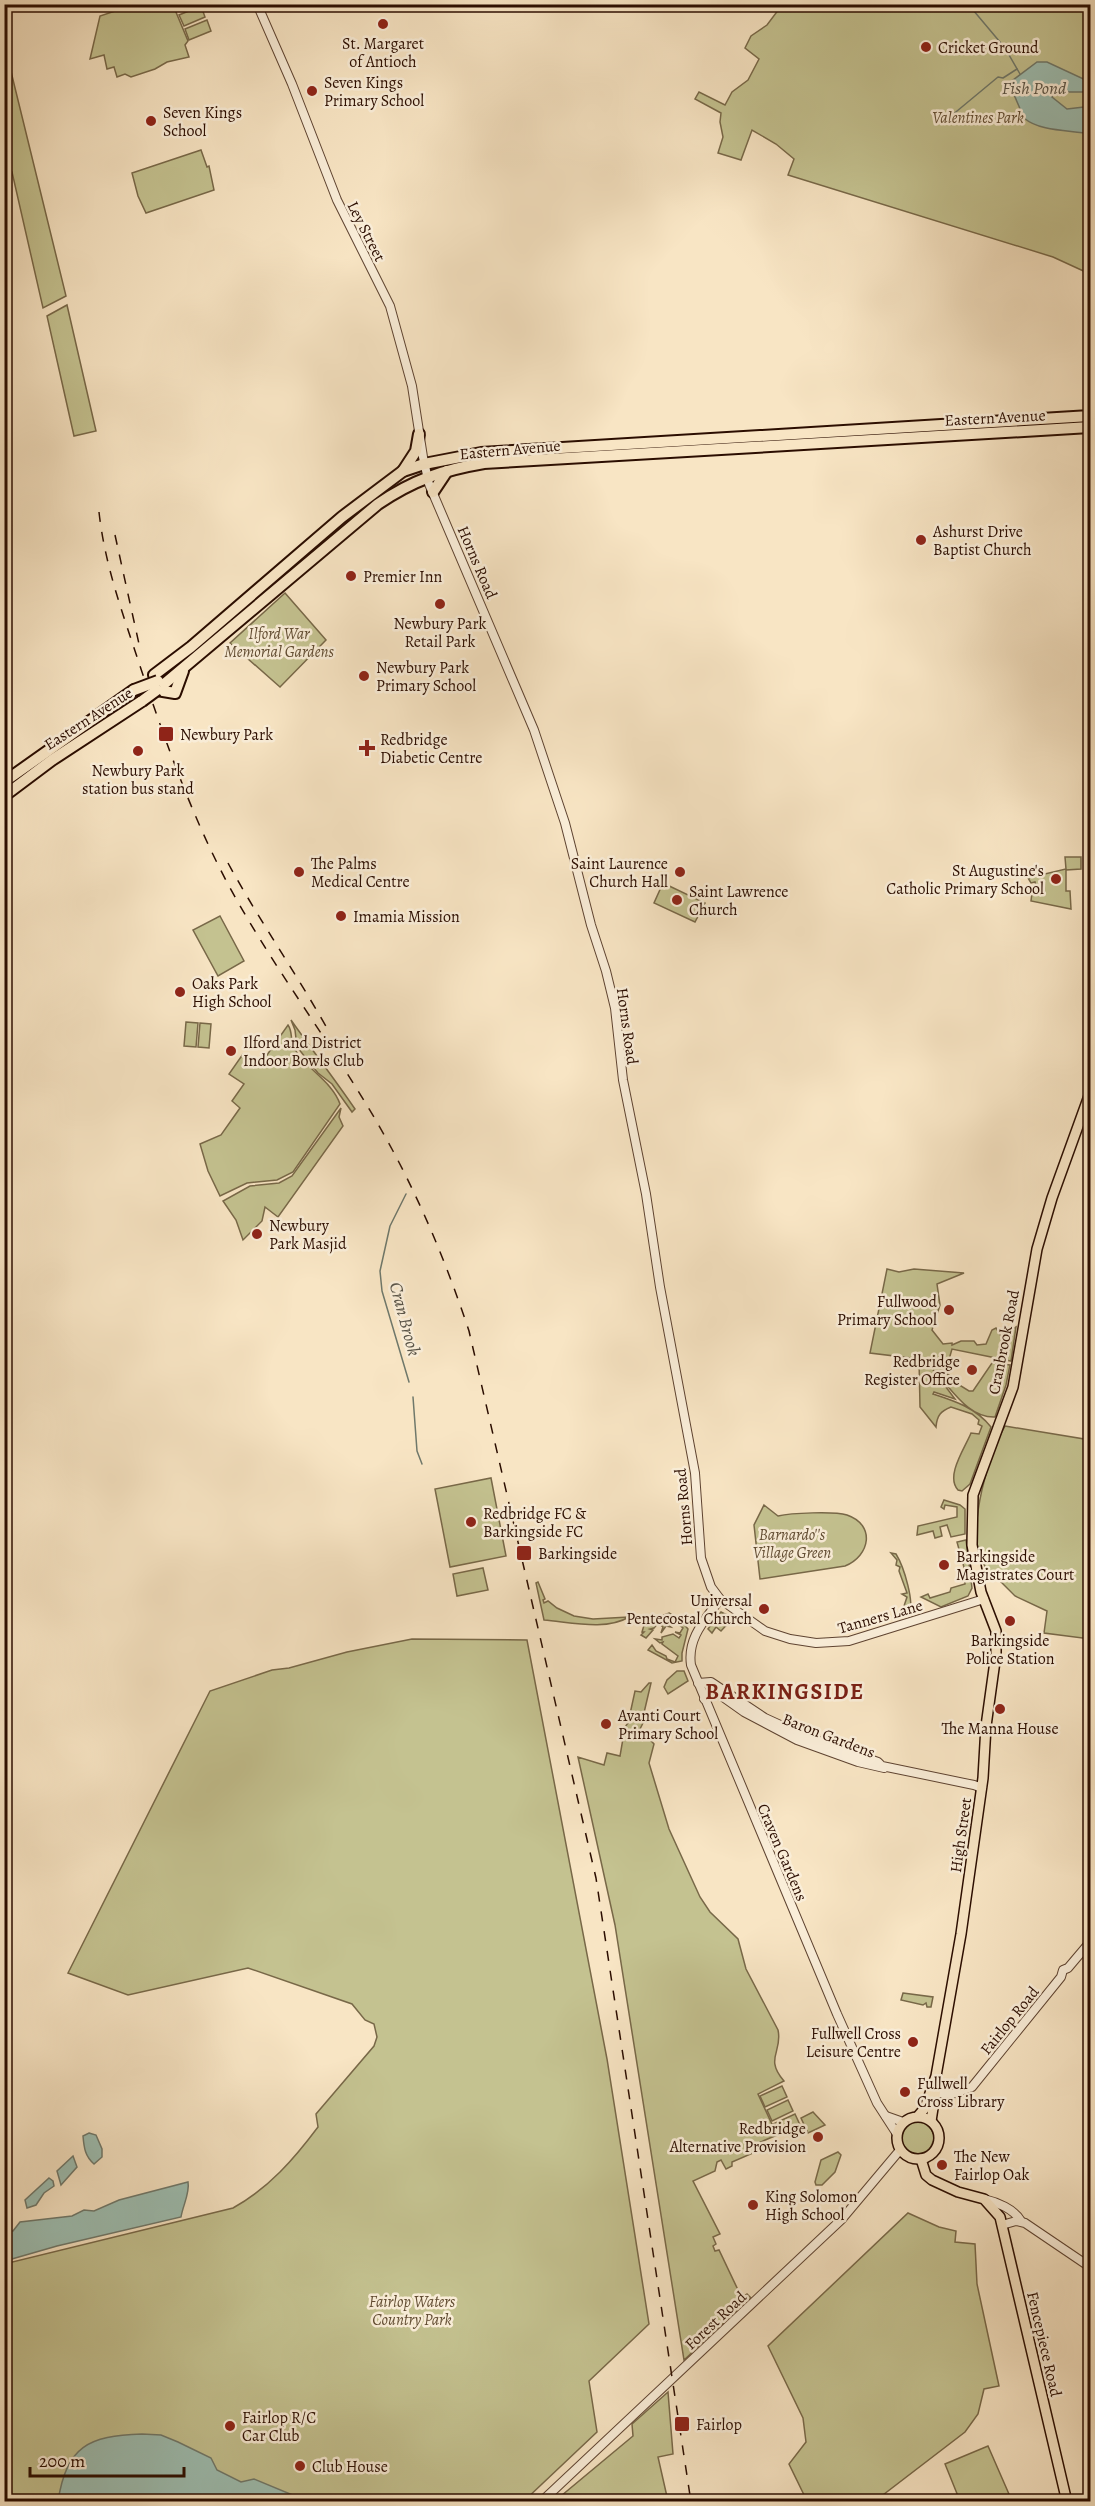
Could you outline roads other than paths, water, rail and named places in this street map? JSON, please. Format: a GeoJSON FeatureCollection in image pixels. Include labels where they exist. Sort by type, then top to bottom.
{"type":"FeatureCollection","features":[{"type":"Feature","properties":{"kind":"highway","name":"Eastern Avenue"},"geometry":{"type":"LineString","coordinates":[[4,796],[26,778],[110,720],[142,701],[191,647],[362,502],[403,471],[466,455],[498,452],[1090,416]]}},
{"type":"Feature","properties":{"kind":"highway","name":"Eastern Avenue"},"geometry":{"type":"LineString","coordinates":[[159,682],[175,693],[184,670],[376,506],[399,489],[447,471],[484,463],[1090,427]]}},
{"type":"Feature","properties":{"kind":"highway"},"geometry":{"type":"LineString","coordinates":[[403,471],[416,452],[419,434]]}},
{"type":"Feature","properties":{"kind":"highway"},"geometry":{"type":"LineString","coordinates":[[424,464],[432,469],[468,461],[484,463]]}},
{"type":"Feature","properties":{"kind":"highway"},"geometry":{"type":"LineString","coordinates":[[433,492],[440,478],[447,471]]}},
{"type":"Feature","properties":{"kind":"highway"},"geometry":{"type":"LineString","coordinates":[[362,502],[416,474],[427,477]]}},
{"type":"Feature","properties":{"kind":"highway","name":"Eastern Avenue"},"geometry":{"type":"LineString","coordinates":[[4,782],[134,690],[159,682]]}},
{"type":"Feature","properties":{"kind":"highway"},"geometry":{"type":"LineString","coordinates":[[86,724],[97,724],[110,720],[111,706]]}},
{"type":"Feature","properties":{"kind":"main road","name":"Cranbrook Road"},"geometry":{"type":"LineString","coordinates":[[984,1599],[972,1545],[973,1495],[1013,1387],[1037,1249],[1067,1155],[1090,1094]]}},
{"type":"Feature","properties":{"kind":"main road","name":"High Street"},"geometry":{"type":"LineString","coordinates":[[919,2115],[925,2108],[936,2076],[963,1921],[982,1788],[996,1638],[994,1623],[984,1599]]}},
{"type":"Feature","properties":{"kind":"main road","name":"High Street"},"geometry":{"type":"LineString","coordinates":[[931,2121],[936,2093],[936,2076]]}},
{"type":"Feature","properties":{"kind":"main road"},"geometry":{"type":"LineString","coordinates":[[919,2115],[931,2121],[937,2130],[939,2142],[933,2153],[921,2159],[911,2158],[900,2151],[897,2134],[903,2122],[919,2115]]}},
{"type":"Feature","properties":{"kind":"main road"},"geometry":{"type":"LineString","coordinates":[[921,2159],[926,2175],[932,2180],[958,2192],[984,2199]]}},
{"type":"Feature","properties":{"kind":"main road","name":"Fencepiece Road"},"geometry":{"type":"LineString","coordinates":[[984,2199],[995,2208],[1002,2225],[1067,2502]]}},
{"type":"Feature","properties":{"kind":"street","name":"Ley Street"},"geometry":{"type":"LineString","coordinates":[[257,4],[292,84],[341,210],[390,306],[412,386],[427,477]]}},
{"type":"Feature","properties":{"kind":"street","name":"Horns Road"},"geometry":{"type":"LineString","coordinates":[[427,477],[534,730],[565,823],[591,925],[606,971],[615,1008],[622,1080],[646,1194],[660,1287],[694,1473],[701,1558],[711,1587],[720,1599]]}},
{"type":"Feature","properties":{"kind":"street","name":"Tanners Lane"},"geometry":{"type":"LineString","coordinates":[[720,1599],[765,1631],[798,1641],[827,1644],[861,1637],[984,1599]]}},
{"type":"Feature","properties":{"kind":"street","name":"Craven Gardens"},"geometry":{"type":"LineString","coordinates":[[720,1599],[691,1645],[691,1665],[837,2014],[877,2103],[897,2134]]}},
{"type":"Feature","properties":{"kind":"street","name":"Baron Gardens"},"geometry":{"type":"LineString","coordinates":[[698,1683],[711,1682],[765,1718],[800,1734],[878,1762],[882,1766]]}},
{"type":"Feature","properties":{"kind":"street","name":"Baron Gardens"},"geometry":{"type":"LineString","coordinates":[[704,1698],[720,1695],[744,1712],[797,1740],[877,1768],[882,1766],[982,1788]]}},
{"type":"Feature","properties":{"kind":"street","name":"Fairlop Road"},"geometry":{"type":"LineString","coordinates":[[936,2093],[952,2094],[972,2087],[1061,1977],[1063,1970],[1068,1968],[1090,1942]]}},
{"type":"Feature","properties":{"kind":"street"},"geometry":{"type":"LineString","coordinates":[[886,2116],[903,2122]]}},
{"type":"Feature","properties":{"kind":"street","name":"Forest Road"},"geometry":{"type":"LineString","coordinates":[[541,2502],[842,2219],[900,2151]]}},
{"type":"Feature","properties":{"kind":"street"},"geometry":{"type":"LineString","coordinates":[[984,2199],[996,2202],[1018,2216],[1021,2221],[1090,2267]]}},
{"type":"Feature","properties":{"kind":"street"},"geometry":{"type":"LineString","coordinates":[[1002,2225],[1021,2221]]}},
{"type":"Feature","properties":{"kind":"water","name":"Fish Pond"},"geometry":{"type":"Polygon","coordinates":[[[1037,62],[1047,62],[1090,82],[1090,100],[1090,134],[1047,128],[1031,123],[1024,118],[1009,83],[1037,62]],[[1062,89],[1054,92],[1052,97],[1067,109],[1084,107],[1090,100],[1086,92],[1069,92],[1062,89]]]}},
{"type":"Feature","properties":{"kind":"water"},"geometry":{"type":"Polygon","coordinates":[[[89,2133],[96,2135],[102,2149],[102,2157],[94,2164],[87,2155],[84,2144],[83,2136],[89,2133]]]}},
{"type":"Feature","properties":{"kind":"water"},"geometry":{"type":"Polygon","coordinates":[[[73,2156],[77,2167],[61,2185],[57,2171],[73,2156]]]}},
{"type":"Feature","properties":{"kind":"water"},"geometry":{"type":"Polygon","coordinates":[[[49,2178],[53,2181],[54,2186],[44,2193],[36,2205],[27,2208],[25,2200],[49,2178]]]}},
{"type":"Feature","properties":{"kind":"water"},"geometry":{"type":"Polygon","coordinates":[[[188,2182],[181,2217],[57,2246],[5,2261],[5,2225],[8,2231],[13,2231],[20,2222],[72,2216],[84,2210],[94,2211],[119,2200],[188,2182]]]}},
{"type":"Feature","properties":{"kind":"water"},"geometry":{"type":"Polygon","coordinates":[[[142,2434],[161,2435],[211,2458],[217,2470],[241,2482],[254,2479],[307,2501],[58,2501],[67,2468],[74,2456],[83,2448],[107,2438],[142,2434]]]}},
{"type":"Feature","properties":{"kind":"waterway"},"geometry":{"type":"LineString","coordinates":[[968,4],[1005,48],[1020,74]]}},
{"type":"Feature","properties":{"kind":"waterway"},"geometry":{"type":"LineString","coordinates":[[945,121],[998,77],[1003,78],[1017,69]]}},
{"type":"Feature","properties":{"kind":"waterway","name":"Cran Brook"},"geometry":{"type":"LineString","coordinates":[[406,1194],[390,1226],[380,1271],[382,1291],[409,1382]]}},
{"type":"Feature","properties":{"kind":"waterway","name":"Cran Brook"},"geometry":{"type":"LineString","coordinates":[[413,1397],[417,1451],[422,1464]]}},
{"type":"Feature","properties":{"kind":"railway"},"geometry":{"type":"LineString","coordinates":[[99,512],[110,572],[128,630],[173,759],[210,848],[239,904],[356,1088],[393,1151],[435,1239],[469,1331],[596,1878],[691,2502]]}},
{"type":"Feature","properties":{"kind":"railway"},"geometry":{"type":"LineString","coordinates":[[115,535],[139,644]]}},
{"type":"Feature","properties":{"kind":"railway"},"geometry":{"type":"LineString","coordinates":[[228,863],[328,1030]]}},
{"type":"Feature","properties":{"kind":"place","name":"St. Margaret of Antioch"},"geometry":{"type":"Point","coordinates":[383,24]}},
{"type":"Feature","properties":{"kind":"place","name":"Cricket Ground"},"geometry":{"type":"Point","coordinates":[926,47]}},
{"type":"Feature","properties":{"kind":"place","name":"Seven Kings Primary School"},"geometry":{"type":"Point","coordinates":[312,91]}},
{"type":"Feature","properties":{"kind":"place","name":"Seven Kings School"},"geometry":{"type":"Point","coordinates":[151,121]}},
{"type":"Feature","properties":{"kind":"place","name":"Ashurst Drive Baptist Church"},"geometry":{"type":"Point","coordinates":[921,540]}},
{"type":"Feature","properties":{"kind":"place","name":"Premier Inn"},"geometry":{"type":"Point","coordinates":[351,576]}},
{"type":"Feature","properties":{"kind":"place","name":"Newbury Park Retail Park"},"geometry":{"type":"Point","coordinates":[440,604]}},
{"type":"Feature","properties":{"kind":"place","name":"Newbury Park Primary School"},"geometry":{"type":"Point","coordinates":[364,676]}},
{"type":"Feature","properties":{"kind":"place","name":"Newbury Park"},"geometry":{"type":"Point","coordinates":[166,734]}},
{"type":"Feature","properties":{"kind":"place","name":"Redbridge Diabetic Centre"},"geometry":{"type":"Point","coordinates":[367,748]}},
{"type":"Feature","properties":{"kind":"place","name":"Newbury Park station bus stand"},"geometry":{"type":"Point","coordinates":[138,751]}},
{"type":"Feature","properties":{"kind":"place","name":"The Palms Medical Centre"},"geometry":{"type":"Point","coordinates":[299,872]}},
{"type":"Feature","properties":{"kind":"place","name":"Saint Laurence Church Hall"},"geometry":{"type":"Point","coordinates":[680,872]}},
{"type":"Feature","properties":{"kind":"place","name":"St Augustine's Catholic Primary School"},"geometry":{"type":"Point","coordinates":[1056,879]}},
{"type":"Feature","properties":{"kind":"place","name":"Saint Lawrence Church"},"geometry":{"type":"Point","coordinates":[677,900]}},
{"type":"Feature","properties":{"kind":"place","name":"Imamia Mission"},"geometry":{"type":"Point","coordinates":[341,916]}},
{"type":"Feature","properties":{"kind":"place","name":"Oaks Park High School"},"geometry":{"type":"Point","coordinates":[180,992]}},
{"type":"Feature","properties":{"kind":"place","name":"Ilford and District Indoor Bowls Club"},"geometry":{"type":"Point","coordinates":[231,1051]}},
{"type":"Feature","properties":{"kind":"place","name":"Newbury Park Masjid"},"geometry":{"type":"Point","coordinates":[257,1234]}},
{"type":"Feature","properties":{"kind":"place","name":"Fullwood Primary School"},"geometry":{"type":"Point","coordinates":[949,1310]}},
{"type":"Feature","properties":{"kind":"place","name":"Redbridge Register Office"},"geometry":{"type":"Point","coordinates":[972,1370]}},
{"type":"Feature","properties":{"kind":"place","name":"Redbridge FC & Barkingside FC"},"geometry":{"type":"Point","coordinates":[471,1522]}},
{"type":"Feature","properties":{"kind":"place","name":"Barkingside"},"geometry":{"type":"Point","coordinates":[524,1553]}},
{"type":"Feature","properties":{"kind":"place","name":"Barkingside Magistrates Court"},"geometry":{"type":"Point","coordinates":[944,1565]}},
{"type":"Feature","properties":{"kind":"place","name":"Universal Pentecostal Church"},"geometry":{"type":"Point","coordinates":[764,1609]}},
{"type":"Feature","properties":{"kind":"place","name":"Barkingside Police Station"},"geometry":{"type":"Point","coordinates":[1010,1621]}},
{"type":"Feature","properties":{"kind":"place","name":"The Manna House"},"geometry":{"type":"Point","coordinates":[1000,1709]}},
{"type":"Feature","properties":{"kind":"place","name":"Avanti Court Primary School"},"geometry":{"type":"Point","coordinates":[606,1724]}},
{"type":"Feature","properties":{"kind":"place","name":"Fullwell Cross Leisure Centre"},"geometry":{"type":"Point","coordinates":[913,2042]}},
{"type":"Feature","properties":{"kind":"place","name":"Fullwell Cross Library"},"geometry":{"type":"Point","coordinates":[905,2092]}},
{"type":"Feature","properties":{"kind":"place","name":"Redbridge Alternative Provision"},"geometry":{"type":"Point","coordinates":[818,2137]}},
{"type":"Feature","properties":{"kind":"place","name":"The New Fairlop Oak"},"geometry":{"type":"Point","coordinates":[942,2165]}},
{"type":"Feature","properties":{"kind":"place","name":"King Solomon High School"},"geometry":{"type":"Point","coordinates":[753,2205]}},
{"type":"Feature","properties":{"kind":"place","name":"Fairlop"},"geometry":{"type":"Point","coordinates":[682,2424]}},
{"type":"Feature","properties":{"kind":"place","name":"Fairlop R/C Car Club"},"geometry":{"type":"Point","coordinates":[230,2426]}},
{"type":"Feature","properties":{"kind":"place","name":"Club House"},"geometry":{"type":"Point","coordinates":[300,2466]}},
{"type":"Feature","properties":{"kind":"district","name":"BARKINGSIDE"},"geometry":{"type":"Point","coordinates":[785,1691]}},
{"type":"Feature","properties":{"kind":"park label","name":"Valentines Park"},"geometry":{"type":"Point","coordinates":[978,117]}},
{"type":"Feature","properties":{"kind":"park label","name":"Ilford War Memorial Gardens"},"geometry":{"type":"Point","coordinates":[279,642]}},
{"type":"Feature","properties":{"kind":"park label","name":"Barnardo''s Village Green"},"geometry":{"type":"Point","coordinates":[792,1543]}},
{"type":"Feature","properties":{"kind":"park label","name":"Fairlop Waters Country Park"},"geometry":{"type":"Point","coordinates":[412,2310]}}]}
